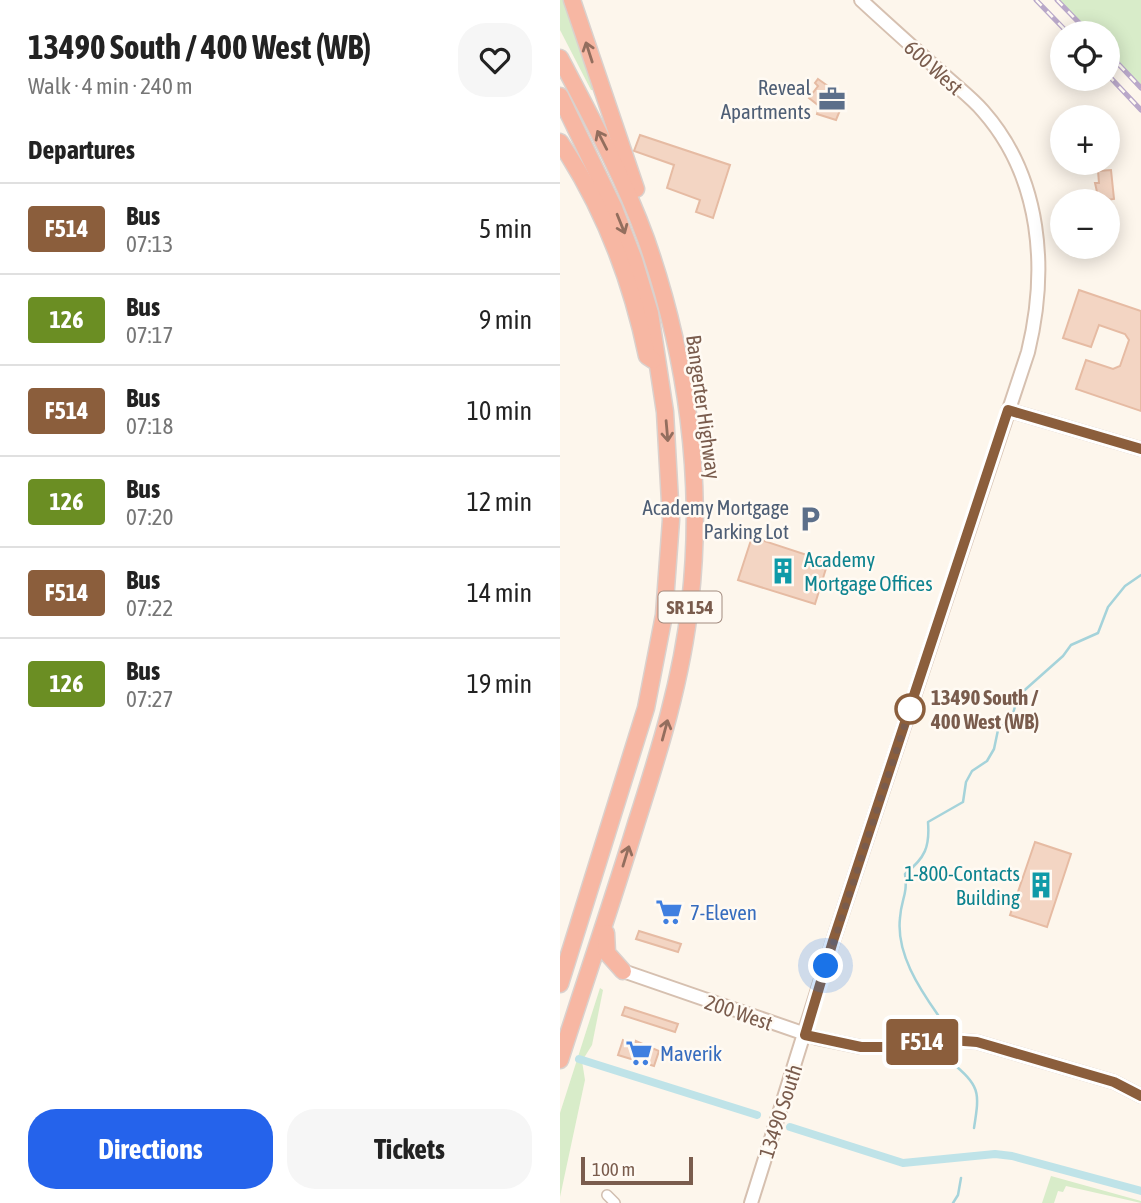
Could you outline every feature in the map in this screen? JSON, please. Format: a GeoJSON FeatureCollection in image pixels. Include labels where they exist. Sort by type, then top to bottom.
{"type":"FeatureCollection","features":[{"type":"Feature","properties":{"kind":"highway"},"geometry":{"type":"LineString","coordinates":[[572,0],[668,279],[692,388],[689,414]]}},
{"type":"Feature","properties":{"kind":"highway","name":"Bangerter Highway"},"geometry":{"type":"LineString","coordinates":[[560,58],[615,166],[646,241],[667,308],[689,414],[695,478],[695,536],[686,630],[666,725],[560,1060]]}},
{"type":"Feature","properties":{"kind":"highway","name":"Bangerter Highway"},"geometry":{"type":"LineString","coordinates":[[560,96],[598,170],[625,233],[650,313],[669,461],[671,508],[664,615],[646,708],[597,871],[561,976]]}},
{"type":"Feature","properties":{"kind":"highway"},"geometry":{"type":"LineString","coordinates":[[560,142],[591,193],[608,229],[633,297],[648,356],[658,364]]}},
{"type":"Feature","properties":{"kind":"highway"},"geometry":{"type":"LineString","coordinates":[[560,942],[571,925],[586,878],[597,871]]}},
{"type":"Feature","properties":{"kind":"highway"},"geometry":{"type":"LineString","coordinates":[[607,917],[607,953],[623,971]]}},
{"type":"Feature","properties":{"kind":"highway"},"geometry":{"type":"LineString","coordinates":[[579,1000],[597,976],[623,971]]}},
{"type":"Feature","properties":{"kind":"main road","name":"600 West"},"geometry":{"type":"LineString","coordinates":[[861,0],[983,110],[1003,138]]}},
{"type":"Feature","properties":{"kind":"main road","name":"13490 South"},"geometry":{"type":"LineString","coordinates":[[751,1203],[833,941],[1037,318],[1040,254],[1030,202],[1003,138]]}},
{"type":"Feature","properties":{"kind":"main road"},"geometry":{"type":"LineString","coordinates":[[1008,410],[1141,449]]}},
{"type":"Feature","properties":{"kind":"main road","name":"200 West"},"geometry":{"type":"LineString","coordinates":[[623,971],[805,1035],[861,1047],[889,1047],[938,1039],[977,1042],[1114,1082],[1141,1097]]}},
{"type":"Feature","properties":{"kind":"street"},"geometry":{"type":"LineString","coordinates":[[607,1195],[615,1203]]}},
{"type":"Feature","properties":{"kind":"green space"},"geometry":{"type":"Polygon","coordinates":[[[560,0],[565,0],[594,90],[591,90],[560,30],[560,0]]]}},
{"type":"Feature","properties":{"kind":"green space"},"geometry":{"type":"Polygon","coordinates":[[[1059,0],[1141,0],[1141,86],[1120,64],[1120,21],[1079,21],[1059,0]]]}},
{"type":"Feature","properties":{"kind":"green space"},"geometry":{"type":"Polygon","coordinates":[[[600,988],[603,990],[592,1045],[582,1061],[585,1080],[560,1197],[560,1113],[600,988]]]}},
{"type":"Feature","properties":{"kind":"green space"},"geometry":{"type":"Polygon","coordinates":[[[1051,1176],[1141,1203],[1066,1186],[1063,1192],[1058,1191],[1054,1203],[1042,1203],[1051,1176]]]}},
{"type":"Feature","properties":{"kind":"building","name":"Reveal Apartments"},"geometry":{"type":"Polygon","coordinates":[[[818,79],[845,98],[836,120],[817,114],[819,106],[809,98],[818,86],[815,83],[818,79]]]}},
{"type":"Feature","properties":{"kind":"building"},"geometry":{"type":"Polygon","coordinates":[[[640,135],[730,165],[713,218],[696,212],[700,200],[667,188],[674,165],[634,151],[640,135]]]}},
{"type":"Feature","properties":{"kind":"building"},"geometry":{"type":"Polygon","coordinates":[[[1098,175],[1112,175],[1113,189],[1096,189],[1095,183],[1099,183],[1098,175]]]}},
{"type":"Feature","properties":{"kind":"building"},"geometry":{"type":"Polygon","coordinates":[[[1079,290],[1141,311],[1141,411],[1076,389],[1086,360],[1113,369],[1120,366],[1129,340],[1125,334],[1099,325],[1091,347],[1063,338],[1079,290]]]}},
{"type":"Feature","properties":{"kind":"building","name":"Academy Mortgage Offices"},"geometry":{"type":"Polygon","coordinates":[[[752,537],[828,562],[815,604],[738,580],[752,537]]]}},
{"type":"Feature","properties":{"kind":"building","name":"1-800-Contacts Building"},"geometry":{"type":"Polygon","coordinates":[[[1035,842],[1071,854],[1047,927],[1010,915],[1035,842]]]}},
{"type":"Feature","properties":{"kind":"building"},"geometry":{"type":"Polygon","coordinates":[[[639,931],[681,944],[678,952],[636,939],[639,931]]]}},
{"type":"Feature","properties":{"kind":"building","name":"Maverik"},"geometry":{"type":"Polygon","coordinates":[[[625,1007],[678,1024],[675,1032],[622,1015],[625,1007]]]}},
{"type":"Feature","properties":{"kind":"building","name":"Maverik"},"geometry":{"type":"Polygon","coordinates":[[[623,1040],[636,1041],[659,1051],[654,1066],[618,1055],[623,1040]]]}},
{"type":"Feature","properties":{"kind":"waterway"},"geometry":{"type":"LineString","coordinates":[[938,1015],[910,970],[900,931],[906,887],[905,874],[925,851],[928,822],[963,802],[966,782],[972,771],[987,761],[994,749],[998,730],[1012,717],[1018,696],[1063,656],[1071,645],[1098,633],[1108,607],[1125,586],[1141,575]]}},
{"type":"Feature","properties":{"kind":"waterway"},"geometry":{"type":"LineString","coordinates":[[579,1059],[757,1115]]}},
{"type":"Feature","properties":{"kind":"waterway"},"geometry":{"type":"LineString","coordinates":[[950,1061],[976,1090],[974,1128]]}},
{"type":"Feature","properties":{"kind":"waterway"},"geometry":{"type":"LineString","coordinates":[[790,1127],[903,1163],[995,1154],[1012,1156],[1141,1191]]}},
{"type":"Feature","properties":{"kind":"waterway"},"geometry":{"type":"LineString","coordinates":[[953,1203],[958,1195],[961,1178]]}},
{"type":"Feature","properties":{"kind":"railway"},"geometry":{"type":"LineString","coordinates":[[1036,0],[1056,21]]}},
{"type":"Feature","properties":{"kind":"railway"},"geometry":{"type":"LineString","coordinates":[[1057,0],[1077,21]]}},
{"type":"Feature","properties":{"kind":"railway"},"geometry":{"type":"LineString","coordinates":[[1120,66],[1141,88]]}},
{"type":"Feature","properties":{"kind":"railway"},"geometry":{"type":"LineString","coordinates":[[1120,88],[1141,110]]}},
{"type":"Feature","properties":{"kind":"bus line","name":"F514"},"geometry":{"type":"LineString","coordinates":[[1141,449],[1008,410],[833,941],[805,1035],[861,1047],[889,1047],[938,1039],[977,1042],[1114,1082],[1141,1096]]}},
{"type":"Feature","properties":{"kind":"place","name":"Reveal Apartments"},"geometry":{"type":"Point","coordinates":[832,99]}},
{"type":"Feature","properties":{"kind":"place","name":"Academy Mortgage Parking Lot"},"geometry":{"type":"Point","coordinates":[810,519]}},
{"type":"Feature","properties":{"kind":"place","name":"Academy Mortgage Offices"},"geometry":{"type":"Point","coordinates":[783,571]}},
{"type":"Feature","properties":{"kind":"place","name":"13490 South / 400 West (WB)"},"geometry":{"type":"Point","coordinates":[910,709]}},
{"type":"Feature","properties":{"kind":"place","name":"1-800-Contacts Building"},"geometry":{"type":"Point","coordinates":[1041,885]}},
{"type":"Feature","properties":{"kind":"place","name":"7-Eleven"},"geometry":{"type":"Point","coordinates":[669,912]}},
{"type":"Feature","properties":{"kind":"place","name":"Maverik"},"geometry":{"type":"Point","coordinates":[639,1053]}},
{"type":"Feature","properties":{"kind":"route"},"geometry":{"type":"LineString","coordinates":[[826,966],[910,709]]}}]}
